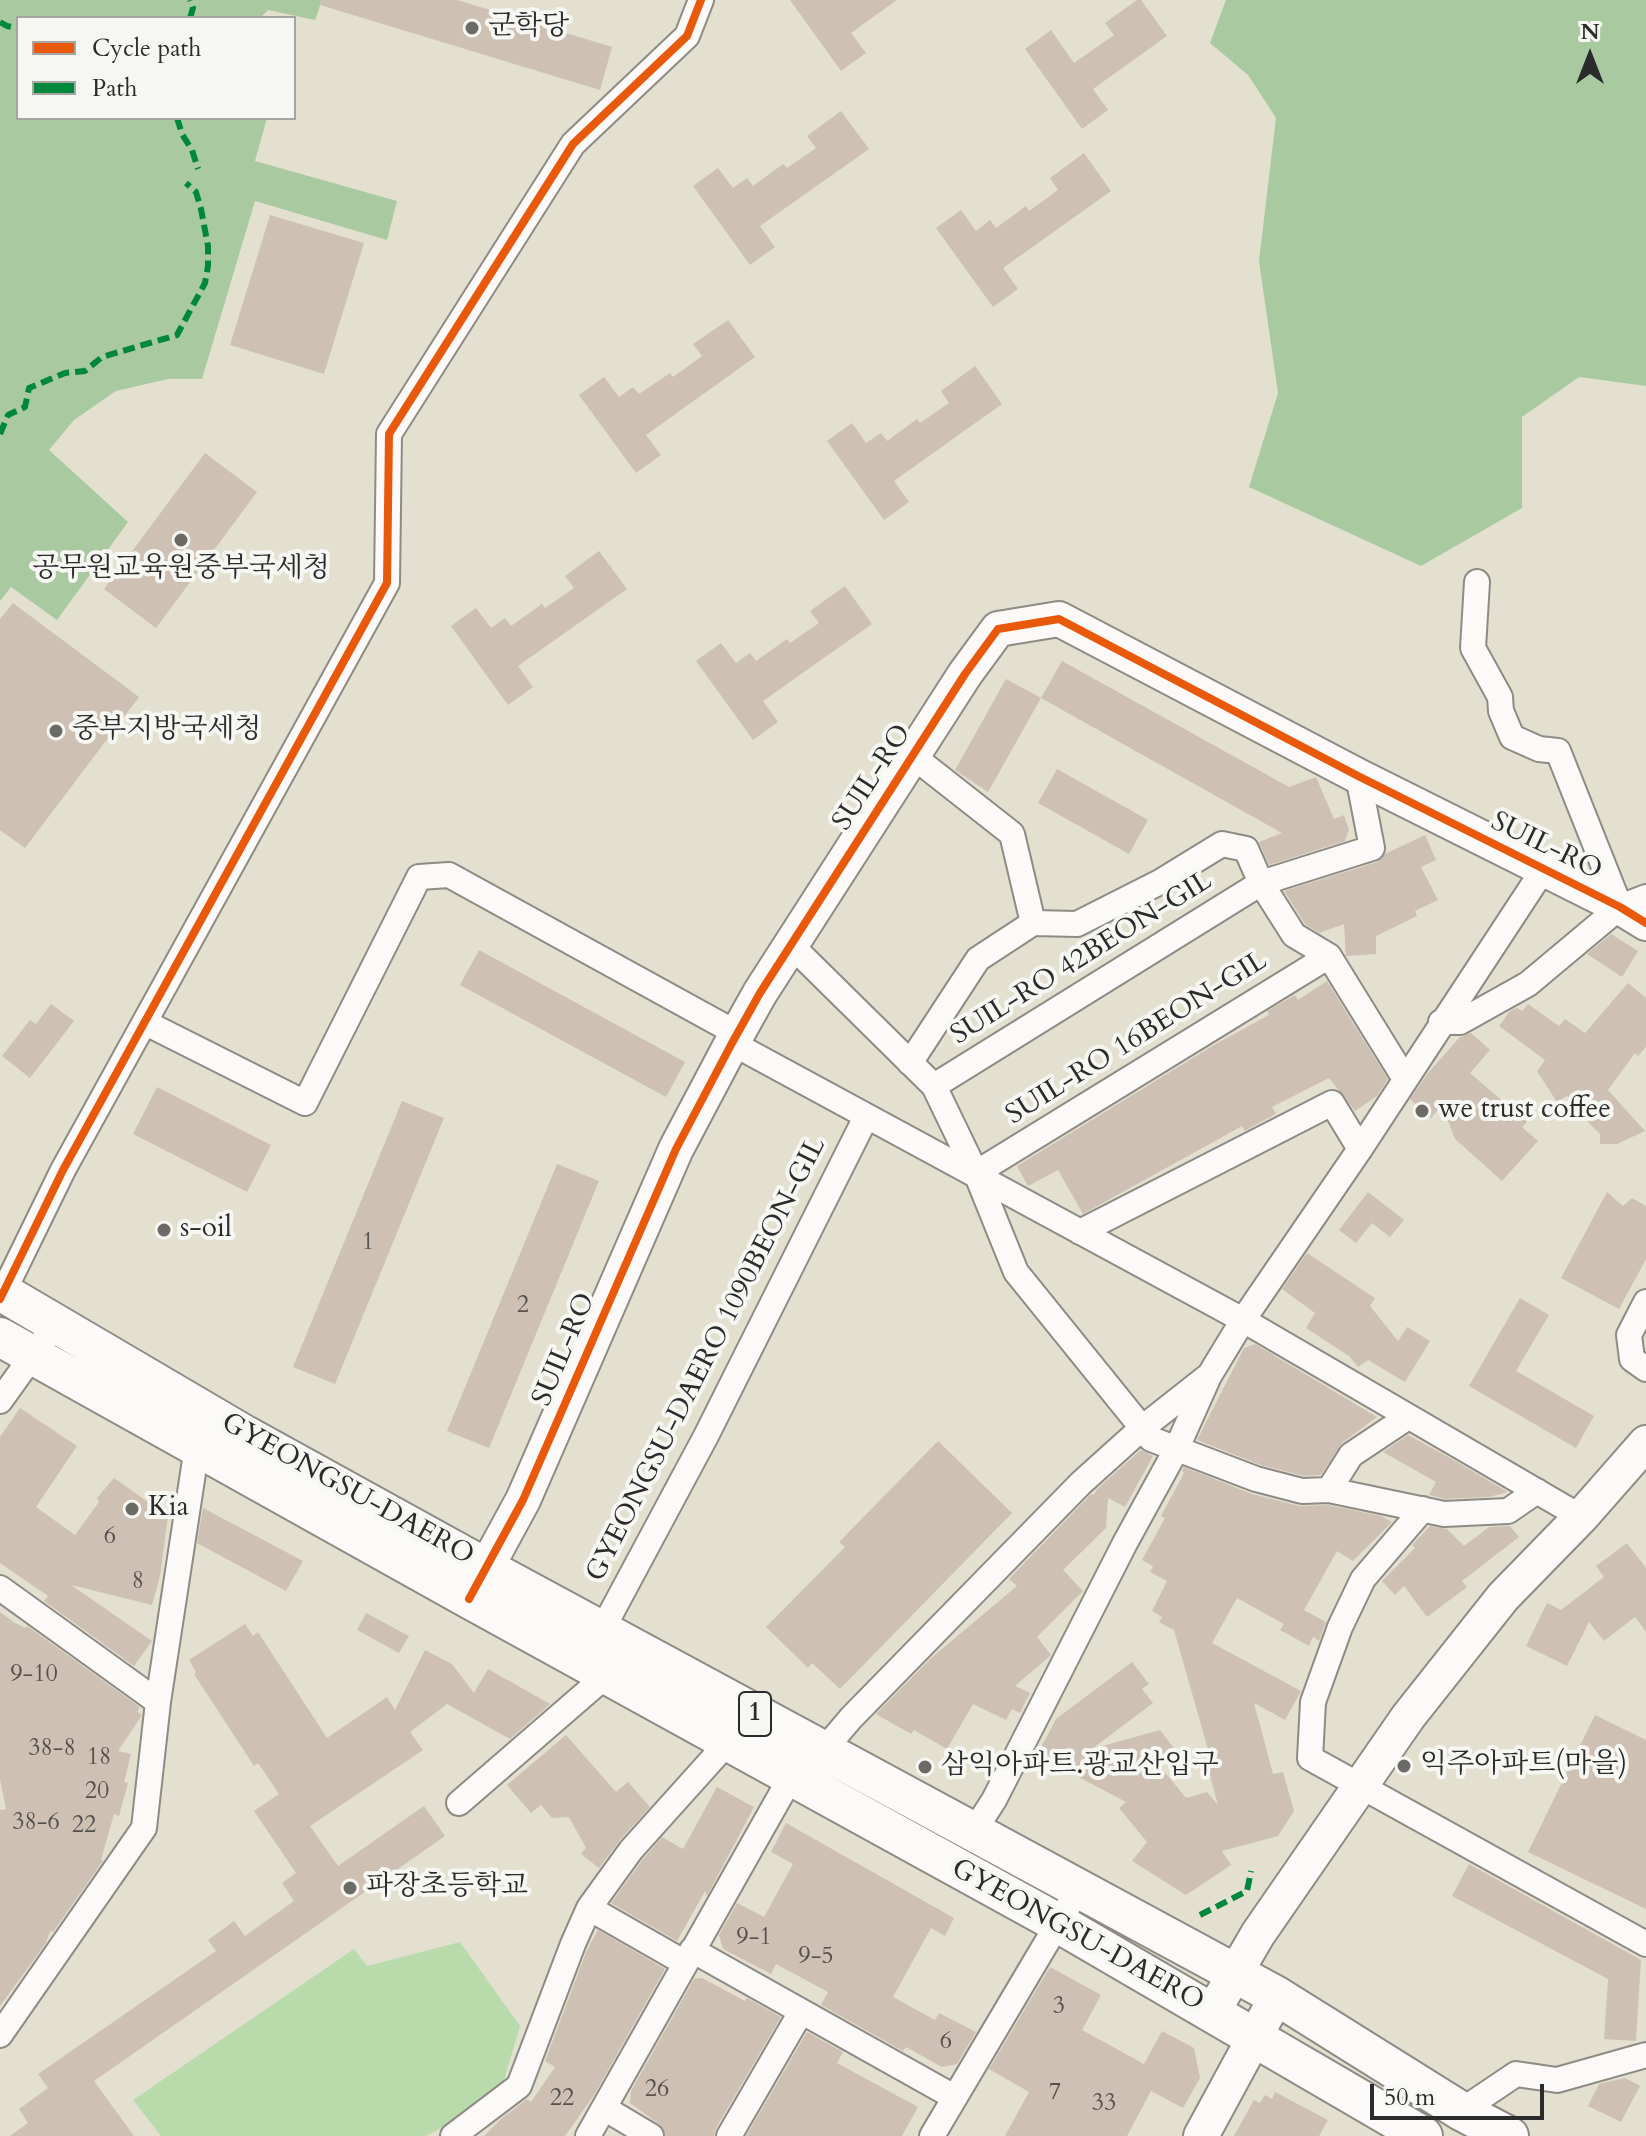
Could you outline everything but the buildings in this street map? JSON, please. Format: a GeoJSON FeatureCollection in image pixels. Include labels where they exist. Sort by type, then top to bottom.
{"type":"FeatureCollection","features":[{"type":"Feature","properties":{"kind":"main road","name":"GYEONGSU-DAERO"},"geometry":{"type":"LineString","coordinates":[[1,1294],[56,1323],[197,1447],[477,1584],[602,1630],[1277,1996],[1461,2111],[1509,2136]]}},
{"type":"Feature","properties":{"kind":"main road","name":"GYEONGSU-DAERO"},"geometry":{"type":"LineString","coordinates":[[0,1337],[34,1355],[131,1389],[245,1435],[477,1584],[608,1674],[1058,1923],[1423,2136]]}},
{"type":"Feature","properties":{"kind":"street"},"geometry":{"type":"LineString","coordinates":[[1,1294],[63,1170],[387,583],[389,434],[573,144],[687,36],[701,0]]}},
{"type":"Feature","properties":{"kind":"street"},"geometry":{"type":"LineString","coordinates":[[1441,1022],[1460,1022],[1528,984],[1637,909],[1558,751],[1539,749],[1512,737],[1501,711],[1500,697],[1473,648],[1477,582]]}},
{"type":"Feature","properties":{"kind":"street","name":"SUIL-RO"},"geometry":{"type":"LineString","coordinates":[[477,1584],[523,1500],[676,1149],[735,1038],[760,993],[965,674],[998,629],[1059,619],[1543,870],[1637,909]]}},
{"type":"Feature","properties":{"kind":"street"},"geometry":{"type":"LineString","coordinates":[[914,757],[1012,834],[1033,923]]}},
{"type":"Feature","properties":{"kind":"street","name":"SUIL-RO 42BEON-GIL"},"geometry":{"type":"LineString","coordinates":[[934,1086],[1261,883],[1372,848],[1358,776]]}},
{"type":"Feature","properties":{"kind":"street","name":"SUIL-RO 42BEON-GIL"},"geometry":{"type":"LineString","coordinates":[[910,1063],[978,959],[1033,923],[1077,924],[1160,882],[1222,844],[1246,849],[1261,883]]}},
{"type":"Feature","properties":{"kind":"street"},"geometry":{"type":"LineString","coordinates":[[974,1831],[994,1800],[1176,1450],[1209,1376],[1243,1320],[1360,1149],[1543,870]]}},
{"type":"Feature","properties":{"kind":"street"},"geometry":{"type":"LineString","coordinates":[[146,1023],[305,1103],[419,877],[449,875],[735,1038],[866,1117],[976,1173],[1243,1320],[1581,1517]]}},
{"type":"Feature","properties":{"kind":"street"},"geometry":{"type":"LineString","coordinates":[[1261,883],[1294,935],[1329,956],[1405,1079]]}},
{"type":"Feature","properties":{"kind":"street"},"geometry":{"type":"LineString","coordinates":[[792,946],[934,1086],[976,1173],[1016,1272],[1151,1439],[1256,1479],[1302,1491],[1329,1490],[1444,1514],[1508,1511],[1537,1491]]}},
{"type":"Feature","properties":{"kind":"street","name":"SUIL-RO 16BEON-GIL"},"geometry":{"type":"LineString","coordinates":[[976,1173],[1329,956]]}},
{"type":"Feature","properties":{"kind":"street"},"geometry":{"type":"LineString","coordinates":[[1080,1232],[1332,1103],[1360,1149]]}},
{"type":"Feature","properties":{"kind":"street","name":"GYEONGSU-DAERO 1090BEON-GIL"},"geometry":{"type":"LineString","coordinates":[[602,1630],[706,1436],[866,1117]]}},
{"type":"Feature","properties":{"kind":"street"},"geometry":{"type":"LineString","coordinates":[[1646,1302],[1629,1335],[1632,1359],[1646,1369]]}},
{"type":"Feature","properties":{"kind":"street"},"geometry":{"type":"LineString","coordinates":[[0,1401],[56,1323]]}},
{"type":"Feature","properties":{"kind":"street"},"geometry":{"type":"LineString","coordinates":[[823,1751],[851,1718],[1081,1483],[1141,1429],[1209,1376]]}},
{"type":"Feature","properties":{"kind":"street"},"geometry":{"type":"LineString","coordinates":[[1329,1490],[1351,1455],[1408,1417]]}},
{"type":"Feature","properties":{"kind":"street"},"geometry":{"type":"LineString","coordinates":[[1212,2013],[1258,1934],[1408,1717],[1503,1597],[1581,1517],[1646,1443]]}},
{"type":"Feature","properties":{"kind":"street"},"geometry":{"type":"LineString","coordinates":[[0,2035],[144,1828],[158,1702],[197,1447]]}},
{"type":"Feature","properties":{"kind":"street"},"geometry":{"type":"LineString","coordinates":[[1423,1509],[1363,1579],[1340,1627],[1313,1702],[1310,1758],[1646,1944]]}},
{"type":"Feature","properties":{"kind":"street"},"geometry":{"type":"LineString","coordinates":[[0,1588],[158,1702]]}},
{"type":"Feature","properties":{"kind":"street"},"geometry":{"type":"LineString","coordinates":[[459,1803],[608,1674]]}},
{"type":"Feature","properties":{"kind":"street"},"geometry":{"type":"LineString","coordinates":[[453,2136],[519,2086],[589,1908],[631,1850],[728,1742]]}},
{"type":"Feature","properties":{"kind":"street"},"geometry":{"type":"LineString","coordinates":[[588,2136],[791,1777]]}},
{"type":"Feature","properties":{"kind":"street"},"geometry":{"type":"LineString","coordinates":[[932,2136],[1079,1888]]}},
{"type":"Feature","properties":{"kind":"street"},"geometry":{"type":"LineString","coordinates":[[589,1908],[801,2012],[954,2097]]}},
{"type":"Feature","properties":{"kind":"street"},"geometry":{"type":"LineString","coordinates":[[1201,2136],[1277,1996]]}},
{"type":"Feature","properties":{"kind":"street"},"geometry":{"type":"LineString","coordinates":[[729,2136],[801,2012]]}},
{"type":"Feature","properties":{"kind":"street"},"geometry":{"type":"LineString","coordinates":[[1461,2111],[1516,2074],[1557,2080],[1646,2055]]}},
{"type":"Feature","properties":{"kind":"street"},"geometry":{"type":"LineString","coordinates":[[604,2108],[651,2136]]}},
{"type":"Feature","properties":{"kind":"green space"},"geometry":{"type":"Polygon","coordinates":[[[0,0],[322,0],[315,20],[268,10],[262,16],[16,16],[16,120],[266,120],[255,161],[397,201],[387,240],[255,201],[202,379],[168,379],[116,391],[74,420],[49,450],[128,522],[57,620],[11,587],[0,601],[0,0]]]}},
{"type":"Feature","properties":{"kind":"green space"},"geometry":{"type":"Polygon","coordinates":[[[1226,0],[1646,0],[1646,386],[1579,377],[1522,417],[1522,508],[1421,566],[1249,487],[1278,393],[1259,261],[1276,118],[1248,75],[1210,43],[1226,0]]]}},
{"type":"Feature","properties":{"kind":"green space"},"geometry":{"type":"Polygon","coordinates":[[[460,1942],[520,2026],[499,2097],[426,2136],[161,2136],[133,2100],[354,1949],[367,1966],[460,1942]]]}},
{"type":"Feature","properties":{"kind":"marked path"},"geometry":{"type":"LineString","coordinates":[[190,0],[193,8],[191,16]]}},
{"type":"Feature","properties":{"kind":"marked path"},"geometry":{"type":"LineString","coordinates":[[0,22],[16,28]]}},
{"type":"Feature","properties":{"kind":"marked path"},"geometry":{"type":"LineString","coordinates":[[178,120],[198,169]]}},
{"type":"Feature","properties":{"kind":"marked path"},"geometry":{"type":"LineString","coordinates":[[0,434],[8,415],[25,407],[29,388],[65,373],[85,371],[102,357],[177,335],[205,283],[208,266],[208,246],[201,209],[196,192],[186,183]]}},
{"type":"Feature","properties":{"kind":"marked path"},"geometry":{"type":"LineString","coordinates":[[1200,1915],[1247,1891],[1251,1871]]}},
{"type":"Feature","properties":{"kind":"cycle path"},"geometry":{"type":"LineString","coordinates":[[0,1299],[63,1170],[387,583],[389,434],[573,144],[687,36],[701,0]]}},
{"type":"Feature","properties":{"kind":"cycle path"},"geometry":{"type":"LineString","coordinates":[[469,1599],[523,1500],[676,1149],[732,1043],[760,993],[965,674],[998,629],[1059,619],[1646,923]]}},
{"type":"Feature","properties":{"kind":"place","name":"군학당"},"geometry":{"type":"Point","coordinates":[472,28]}},
{"type":"Feature","properties":{"kind":"place","name":"공무원교육원중부국세청"},"geometry":{"type":"Point","coordinates":[181,540]}},
{"type":"Feature","properties":{"kind":"place","name":"중부지방국세청"},"geometry":{"type":"Point","coordinates":[56,731]}},
{"type":"Feature","properties":{"kind":"place","name":"we trust coffee"},"geometry":{"type":"Point","coordinates":[1422,1111]}},
{"type":"Feature","properties":{"kind":"place","name":"s-oil"},"geometry":{"type":"Point","coordinates":[164,1230]}},
{"type":"Feature","properties":{"kind":"place","name":"Kia"},"geometry":{"type":"Point","coordinates":[132,1509]}},
{"type":"Feature","properties":{"kind":"place","name":"익주아파트(마을)"},"geometry":{"type":"Point","coordinates":[1404,1766]}},
{"type":"Feature","properties":{"kind":"place","name":"삼익아파트.광교산입구"},"geometry":{"type":"Point","coordinates":[925,1767]}},
{"type":"Feature","properties":{"kind":"place","name":"파장초등학교"},"geometry":{"type":"Point","coordinates":[350,1888]}}]}
